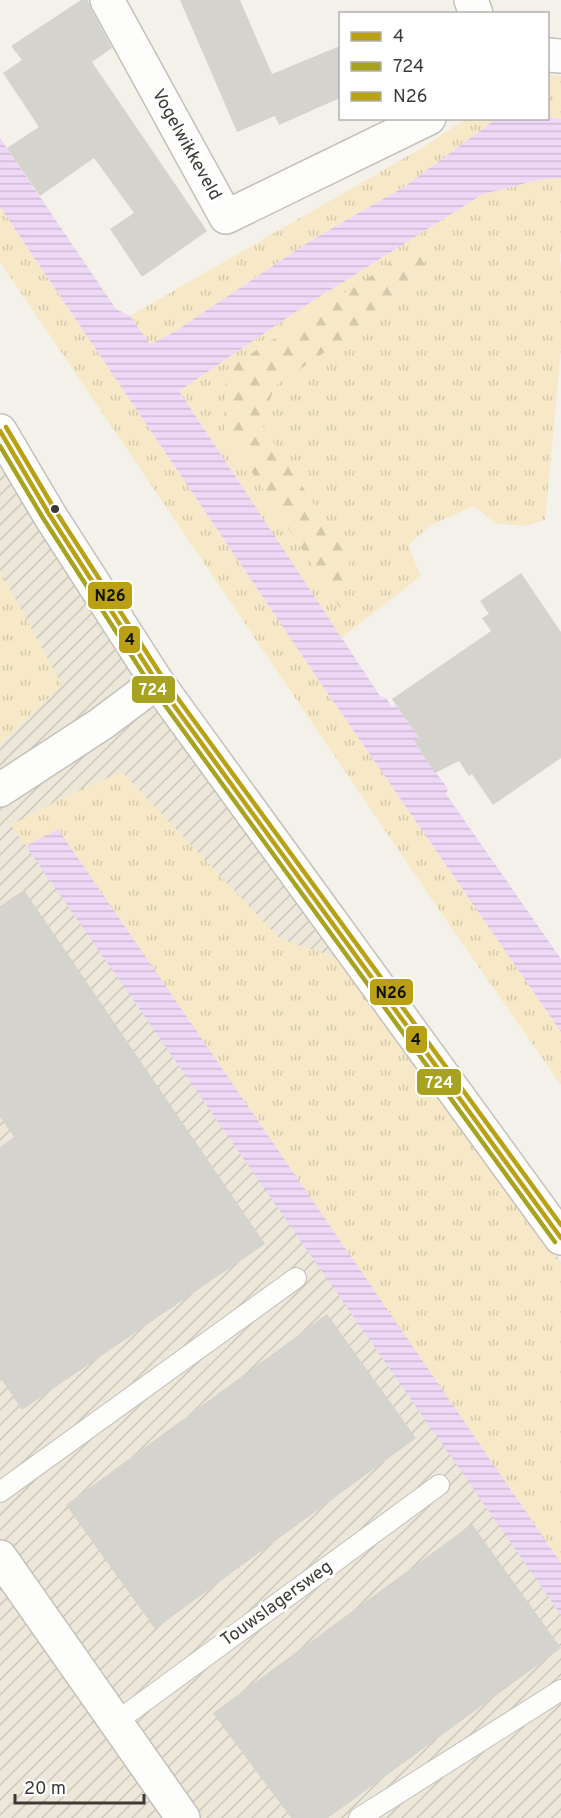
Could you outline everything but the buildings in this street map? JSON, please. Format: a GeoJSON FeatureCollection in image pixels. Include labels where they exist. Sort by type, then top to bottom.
{"type":"FeatureCollection","features":[{"type":"Feature","properties":{"kind":"street","name":"Vogelwikkeveld"},"geometry":{"type":"LineString","coordinates":[[107,0],[226,217],[425,120]]}},
{"type":"Feature","properties":{"kind":"street"},"geometry":{"type":"LineString","coordinates":[[0,431],[49,514],[157,682],[561,1238]]}},
{"type":"Feature","properties":{"kind":"street"},"geometry":{"type":"LineString","coordinates":[[0,790],[101,724],[157,682]]}},
{"type":"Feature","properties":{"kind":"street"},"geometry":{"type":"LineString","coordinates":[[0,1557],[183,1818]]}},
{"type":"Feature","properties":{"kind":"lane"},"geometry":{"type":"LineString","coordinates":[[0,1492],[296,1278]]}},
{"type":"Feature","properties":{"kind":"lane","name":"Touwslagersweg"},"geometry":{"type":"LineString","coordinates":[[116,1722],[439,1485]]}},
{"type":"Feature","properties":{"kind":"lane"},"geometry":{"type":"LineString","coordinates":[[359,1818],[561,1690]]}},
{"type":"Feature","properties":{"kind":"shaded area"},"geometry":{"type":"Polygon","coordinates":[[[549,117],[561,119],[561,178],[538,180],[483,194],[297,311],[179,391],[380,696],[386,698],[392,707],[396,705],[419,738],[414,742],[448,789],[446,794],[561,959],[561,1032],[324,688],[0,207],[0,138],[116,309],[130,316],[150,344],[174,332],[310,241],[404,187],[495,120],[549,120],[549,117]]]}},
{"type":"Feature","properties":{"kind":"shaded area"},"geometry":{"type":"Polygon","coordinates":[[[0,436],[398,1002],[561,1262],[561,1818],[0,1818],[0,436]]]}},
{"type":"Feature","properties":{"kind":"shaded area"},"geometry":{"type":"Polygon","coordinates":[[[58,829],[561,1563],[561,1615],[26,846],[58,829]]]}},
{"type":"Feature","properties":{"kind":"green space"},"geometry":{"type":"Polygon","coordinates":[[[549,75],[561,76],[561,119],[549,117],[549,75]]]}},
{"type":"Feature","properties":{"kind":"green space"},"geometry":{"type":"Polygon","coordinates":[[[464,120],[495,120],[404,187],[310,241],[174,332],[150,344],[130,316],[420,149],[464,120]]]}},
{"type":"Feature","properties":{"kind":"green space"},"geometry":{"type":"Polygon","coordinates":[[[561,178],[561,252],[559,255],[561,349],[545,520],[524,526],[495,523],[474,506],[431,525],[408,545],[421,576],[341,638],[179,391],[297,311],[483,194],[538,180],[561,178]]]}},
{"type":"Feature","properties":{"kind":"green space"},"geometry":{"type":"Polygon","coordinates":[[[0,207],[324,688],[561,1032],[561,1085],[437,907],[0,262],[0,207]]]}},
{"type":"Feature","properties":{"kind":"green space"},"geometry":{"type":"Polygon","coordinates":[[[431,237],[417,291],[276,385],[260,422],[350,559],[340,608],[224,429],[226,370],[431,237]]]}},
{"type":"Feature","properties":{"kind":"green space"},"geometry":{"type":"Polygon","coordinates":[[[0,571],[62,685],[0,744],[0,571]]]}},
{"type":"Feature","properties":{"kind":"green space"},"geometry":{"type":"Polygon","coordinates":[[[122,772],[280,939],[338,958],[561,1265],[561,1563],[58,830],[26,846],[11,825],[70,794],[122,772]]]}},
{"type":"Feature","properties":{"kind":"transit line","name":"N26"},"geometry":{"type":"LineString","coordinates":[[6,427],[55,510],[163,678],[561,1225]]}},
{"type":"Feature","properties":{"kind":"transit line","name":"4"},"geometry":{"type":"LineString","coordinates":[[0,431],[49,514],[157,682],[561,1238]]}},
{"type":"Feature","properties":{"kind":"transit line","name":"724"},"geometry":{"type":"LineString","coordinates":[[0,446],[43,518],[151,686],[555,1242]]}}]}
